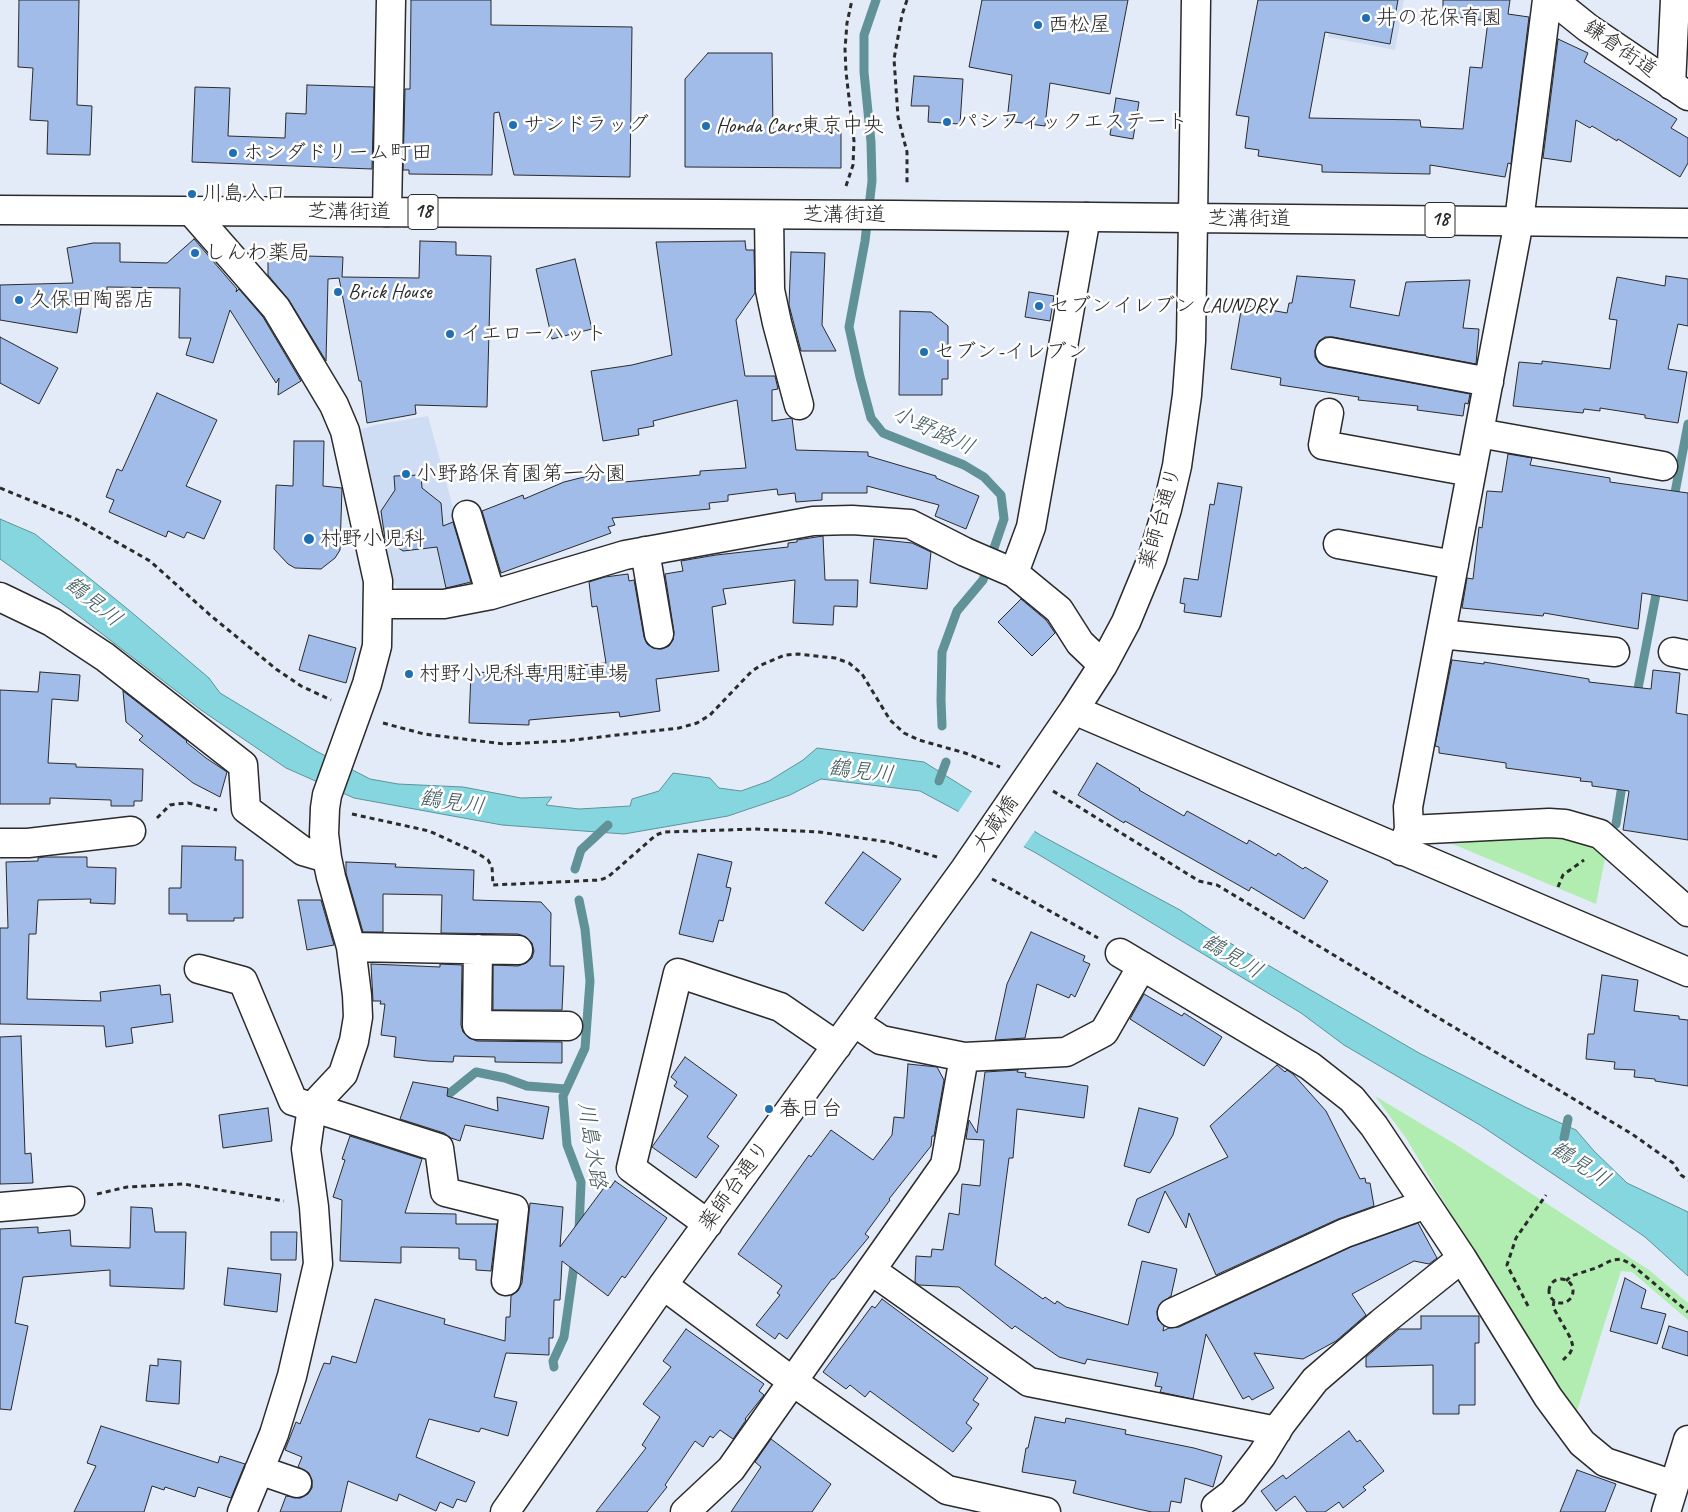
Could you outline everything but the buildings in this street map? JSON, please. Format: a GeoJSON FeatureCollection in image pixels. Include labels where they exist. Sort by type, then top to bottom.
{"type":"FeatureCollection","features":[{"type":"Feature","properties":{"kind":"street"},"geometry":{"type":"LineString","coordinates":[[386,212],[391,0]]}},
{"type":"Feature","properties":{"kind":"street","name":"薬師台通り"},"geometry":{"type":"LineString","coordinates":[[1024,784],[1103,665],[1126,622],[1152,559],[1167,509],[1177,466],[1187,395],[1191,341],[1196,0]]}},
{"type":"Feature","properties":{"kind":"street"},"geometry":{"type":"LineString","coordinates":[[1405,840],[1408,807],[1519,221],[1547,0]]}},
{"type":"Feature","properties":{"kind":"street","name":"鎌倉街道"},"geometry":{"type":"LineString","coordinates":[[1553,0],[1588,28],[1680,90]]}},
{"type":"Feature","properties":{"kind":"street"},"geometry":{"type":"LineString","coordinates":[[1676,0],[1680,90]]}},
{"type":"Feature","properties":{"kind":"street","name":"芝溝街道"},"geometry":{"type":"LineString","coordinates":[[0,210],[769,215],[845,204],[901,204],[1086,217],[1688,223]]}},
{"type":"Feature","properties":{"kind":"street"},"geometry":{"type":"LineString","coordinates":[[191,211],[276,308],[334,405],[345,431],[378,581],[379,604],[377,646],[367,684],[327,795],[324,834],[331,877],[351,947],[358,1017],[354,1041],[343,1074],[312,1108],[306,1149],[314,1207],[318,1264],[292,1376],[274,1434],[242,1512]]}},
{"type":"Feature","properties":{"kind":"street"},"geometry":{"type":"LineString","coordinates":[[769,215],[770,290],[799,405]]}},
{"type":"Feature","properties":{"kind":"street"},"geometry":{"type":"LineString","coordinates":[[1006,570],[1030,527],[1086,217]]}},
{"type":"Feature","properties":{"kind":"street"},"geometry":{"type":"LineString","coordinates":[[1330,352],[1489,382]]}},
{"type":"Feature","properties":{"kind":"street"},"geometry":{"type":"LineString","coordinates":[[1329,413],[1323,445],[1471,472]]}},
{"type":"Feature","properties":{"kind":"street"},"geometry":{"type":"LineString","coordinates":[[1479,433],[1663,466]]}},
{"type":"Feature","properties":{"kind":"street"},"geometry":{"type":"LineString","coordinates":[[467,515],[491,595]]}},
{"type":"Feature","properties":{"kind":"street"},"geometry":{"type":"LineString","coordinates":[[379,604],[444,604],[491,595],[625,555],[813,521],[852,520],[910,524],[1006,570],[1059,610],[1080,643],[1103,665]]}},
{"type":"Feature","properties":{"kind":"street"},"geometry":{"type":"LineString","coordinates":[[1338,544],[1454,565]]}},
{"type":"Feature","properties":{"kind":"street"},"geometry":{"type":"LineString","coordinates":[[645,551],[659,634]]}},
{"type":"Feature","properties":{"kind":"street"},"geometry":{"type":"LineString","coordinates":[[0,597],[52,622],[105,657],[244,765],[246,809],[303,851],[327,858]]}},
{"type":"Feature","properties":{"kind":"street"},"geometry":{"type":"LineString","coordinates":[[1440,634],[1615,652]]}},
{"type":"Feature","properties":{"kind":"street"},"geometry":{"type":"LineString","coordinates":[[1074,710],[1405,840],[1688,972]]}},
{"type":"Feature","properties":{"kind":"street","name":"大蔵橋"},"geometry":{"type":"LineString","coordinates":[[968,863],[1024,784]]}},
{"type":"Feature","properties":{"kind":"street"},"geometry":{"type":"LineString","coordinates":[[1405,840],[1549,823],[1565,824],[1600,834],[1688,912]]}},
{"type":"Feature","properties":{"kind":"street"},"geometry":{"type":"LineString","coordinates":[[0,842],[28,843],[131,831]]}},
{"type":"Feature","properties":{"kind":"street","name":"薬師台通り"},"geometry":{"type":"LineString","coordinates":[[505,1512],[663,1285],[968,863]]}},
{"type":"Feature","properties":{"kind":"street"},"geometry":{"type":"LineString","coordinates":[[351,947],[518,950]]}},
{"type":"Feature","properties":{"kind":"street"},"geometry":{"type":"LineString","coordinates":[[478,949],[477,1025],[568,1026]]}},
{"type":"Feature","properties":{"kind":"street"},"geometry":{"type":"LineString","coordinates":[[854,1022],[881,1040],[964,1057],[1066,1052],[1104,1032],[1131,959],[1310,1066],[1352,1098],[1374,1126],[1462,1258],[1548,1397],[1582,1443],[1604,1462],[1674,1485]]}},
{"type":"Feature","properties":{"kind":"street"},"geometry":{"type":"LineString","coordinates":[[199,969],[243,981],[293,1101],[439,1148],[445,1192],[514,1209],[506,1281]]}},
{"type":"Feature","properties":{"kind":"street"},"geometry":{"type":"LineString","coordinates":[[708,1224],[630,1168],[678,973],[780,1007],[837,1046]]}},
{"type":"Feature","properties":{"kind":"street"},"geometry":{"type":"LineString","coordinates":[[685,1512],[731,1469],[945,1165],[964,1057]]}},
{"type":"Feature","properties":{"kind":"street"},"geometry":{"type":"LineString","coordinates":[[0,1208],[70,1202]]}},
{"type":"Feature","properties":{"kind":"street"},"geometry":{"type":"LineString","coordinates":[[1172,1313],[1345,1234],[1426,1204]]}},
{"type":"Feature","properties":{"kind":"street"},"geometry":{"type":"LineString","coordinates":[[1216,1506],[1233,1493],[1315,1380],[1381,1323],[1462,1258]]}},
{"type":"Feature","properties":{"kind":"street"},"geometry":{"type":"LineString","coordinates":[[871,1270],[1029,1382],[1277,1431]]}},
{"type":"Feature","properties":{"kind":"street"},"geometry":{"type":"LineString","coordinates":[[663,1285],[792,1381],[947,1490],[1046,1512]]}},
{"type":"Feature","properties":{"kind":"street"},"geometry":{"type":"LineString","coordinates":[[1666,1512],[1688,1440]]}},
{"type":"Feature","properties":{"kind":"street"},"geometry":{"type":"LineString","coordinates":[[259,1470],[297,1483]]}},
{"type":"Feature","properties":{"kind":"path"},"geometry":{"type":"LineString","coordinates":[[845,204],[853,165],[854,141],[845,49],[847,23],[852,0]]}},
{"type":"Feature","properties":{"kind":"path"},"geometry":{"type":"LineString","coordinates":[[901,204],[907,152],[898,117],[894,60],[907,0]]}},
{"type":"Feature","properties":{"kind":"path"},"geometry":{"type":"LineString","coordinates":[[0,488],[76,519],[150,561],[210,615],[276,669],[301,686],[356,715],[424,734],[504,744],[564,741],[679,728],[697,723],[710,715],[751,672],[761,665],[785,656],[798,654],[835,658],[849,663],[862,674],[890,720],[904,733],[919,740],[965,753],[1000,767]]}},
{"type":"Feature","properties":{"kind":"path"},"geometry":{"type":"LineString","coordinates":[[1053,791],[1199,881],[1217,885],[1632,1134],[1673,1163],[1681,1175],[1688,1180]]}},
{"type":"Feature","properties":{"kind":"path"},"geometry":{"type":"LineString","coordinates":[[131,831],[143,831],[170,805],[188,803],[227,812],[246,809]]}},
{"type":"Feature","properties":{"kind":"path"},"geometry":{"type":"LineString","coordinates":[[350,813],[429,831],[477,853],[488,860],[492,866],[493,885],[600,880],[608,877],[656,835],[664,832],[755,829],[810,832],[888,842],[937,856]]}},
{"type":"Feature","properties":{"kind":"path"},"geometry":{"type":"LineString","coordinates":[[1556,893],[1563,875],[1587,857],[1600,834]]}},
{"type":"Feature","properties":{"kind":"path"},"geometry":{"type":"LineString","coordinates":[[991,879],[1105,942],[1131,959]]}},
{"type":"Feature","properties":{"kind":"path"},"geometry":{"type":"LineString","coordinates":[[70,1202],[127,1187],[184,1184],[314,1207]]}},
{"type":"Feature","properties":{"kind":"path"},"geometry":{"type":"LineString","coordinates":[[1529,1309],[1506,1265],[1516,1238],[1546,1195]]}},
{"type":"Feature","properties":{"kind":"path"},"geometry":{"type":"LineString","coordinates":[[1566,1281],[1571,1276],[1596,1268],[1612,1260],[1622,1260],[1631,1264],[1688,1312]]}},
{"type":"Feature","properties":{"kind":"path"},"geometry":{"type":"LineString","coordinates":[[1554,1301],[1561,1303],[1571,1298],[1572,1290],[1566,1281],[1559,1280],[1550,1287],[1550,1294],[1554,1301],[1553,1307],[1571,1338],[1573,1347],[1570,1353],[1562,1360]]}},
{"type":"Feature","properties":{"kind":"shaded area","name":"井の花保育園"},"geometry":{"type":"Polygon","coordinates":[[[1335,0],[1404,0],[1395,50],[1328,37],[1335,0]]]}},
{"type":"Feature","properties":{"kind":"shaded area","name":"小野路保育園第一分園"},"geometry":{"type":"Polygon","coordinates":[[[428,416],[456,518],[482,589],[403,595],[389,578],[359,430],[375,425],[428,416]]]}},
{"type":"Feature","properties":{"kind":"green space"},"geometry":{"type":"Polygon","coordinates":[[[1560,838],[1607,848],[1596,904],[1448,842],[1560,838]]]}},
{"type":"Feature","properties":{"kind":"green space"},"geometry":{"type":"Polygon","coordinates":[[[1375,1096],[1455,1144],[1649,1270],[1688,1303],[1688,1320],[1632,1272],[1621,1271],[1576,1414],[1538,1361],[1406,1138],[1375,1096]]]}},
{"type":"Feature","properties":{"kind":"water","name":"鶴見川"},"geometry":{"type":"Polygon","coordinates":[[[0,519],[35,534],[209,678],[220,693],[316,751],[370,779],[398,784],[463,787],[521,798],[552,797],[546,805],[579,809],[630,806],[632,799],[659,791],[673,773],[710,778],[719,788],[741,791],[769,781],[803,760],[817,748],[924,762],[1042,836],[1180,910],[1230,943],[1419,1053],[1525,1107],[1576,1130],[1594,1151],[1627,1183],[1688,1212],[1688,1276],[1645,1237],[1480,1125],[1344,1045],[1301,1013],[1036,853],[920,791],[821,779],[790,795],[728,816],[624,834],[502,825],[354,798],[286,768],[201,710],[71,610],[0,559],[0,519]]]}},
{"type":"Feature","properties":{"kind":"pier"},"geometry":{"type":"Polygon","coordinates":[[[973,790],[1036,829],[1022,849],[957,814],[973,790]]]}},
{"type":"Feature","properties":{"kind":"waterway","name":"小野路川"},"geometry":{"type":"LineString","coordinates":[[876,0],[864,35],[864,72],[871,142],[872,181],[865,241],[849,327],[860,377],[871,418],[883,433],[964,465],[984,477],[1001,495],[1004,519],[983,580],[957,611],[942,652],[942,726]]}},
{"type":"Feature","properties":{"kind":"waterway"},"geometry":{"type":"LineString","coordinates":[[1673,503],[1688,424]]}},
{"type":"Feature","properties":{"kind":"waterway"},"geometry":{"type":"LineString","coordinates":[[1636,699],[1658,584]]}},
{"type":"Feature","properties":{"kind":"waterway","name":"小野路川"},"geometry":{"type":"LineString","coordinates":[[939,781],[946,762]]}},
{"type":"Feature","properties":{"kind":"waterway"},"geometry":{"type":"LineString","coordinates":[[1616,824],[1623,779]]}},
{"type":"Feature","properties":{"kind":"waterway","name":"川島水路"},"geometry":{"type":"LineString","coordinates":[[575,869],[581,850],[608,825]]}},
{"type":"Feature","properties":{"kind":"waterway","name":"川島水路"},"geometry":{"type":"LineString","coordinates":[[579,900],[585,929],[590,981],[585,1048],[563,1096],[567,1145],[581,1182],[579,1230]]}},
{"type":"Feature","properties":{"kind":"waterway"},"geometry":{"type":"LineString","coordinates":[[450,1093],[476,1072],[505,1078],[527,1086],[566,1089]]}},
{"type":"Feature","properties":{"kind":"waterway","name":"鶴見川"},"geometry":{"type":"LineString","coordinates":[[1564,1138],[1568,1119]]}},
{"type":"Feature","properties":{"kind":"waterway","name":"川島水路"},"geometry":{"type":"LineString","coordinates":[[554,1367],[553,1361],[564,1337],[575,1258]]}},
{"type":"Feature","properties":{"kind":"place","name":"井の花保育園"},"geometry":{"type":"Point","coordinates":[1366,18]}},
{"type":"Feature","properties":{"kind":"place","name":"西松屋"},"geometry":{"type":"Point","coordinates":[1038,25]}},
{"type":"Feature","properties":{"kind":"place","name":"パシフィックエステート"},"geometry":{"type":"Point","coordinates":[947,122]}},
{"type":"Feature","properties":{"kind":"place","name":"サンドラッグ"},"geometry":{"type":"Point","coordinates":[513,125]}},
{"type":"Feature","properties":{"kind":"place","name":"Honda Cars東京中央"},"geometry":{"type":"Point","coordinates":[706,126]}},
{"type":"Feature","properties":{"kind":"place","name":"ホンダドリーム町田"},"geometry":{"type":"Point","coordinates":[233,153]}},
{"type":"Feature","properties":{"kind":"place","name":"川島入口"},"geometry":{"type":"Point","coordinates":[192,194]}},
{"type":"Feature","properties":{"kind":"place","name":"しんわ薬局"},"geometry":{"type":"Point","coordinates":[195,253]}},
{"type":"Feature","properties":{"kind":"place","name":"Brick House"},"geometry":{"type":"Point","coordinates":[338,292]}},
{"type":"Feature","properties":{"kind":"place","name":"久保田陶器店"},"geometry":{"type":"Point","coordinates":[19,300]}},
{"type":"Feature","properties":{"kind":"place","name":"セブンイレブン LAUNDRY"},"geometry":{"type":"Point","coordinates":[1039,306]}},
{"type":"Feature","properties":{"kind":"place","name":"イエローハット"},"geometry":{"type":"Point","coordinates":[450,334]}},
{"type":"Feature","properties":{"kind":"place","name":"セブン-イレブン"},"geometry":{"type":"Point","coordinates":[924,352]}},
{"type":"Feature","properties":{"kind":"place","name":"小野路保育園第一分園"},"geometry":{"type":"Point","coordinates":[406,474]}},
{"type":"Feature","properties":{"kind":"place","name":"村野小児科"},"geometry":{"type":"Point","coordinates":[309,539]}},
{"type":"Feature","properties":{"kind":"place","name":"村野小児科専用駐車場"},"geometry":{"type":"Point","coordinates":[409,674]}},
{"type":"Feature","properties":{"kind":"place","name":"春日台"},"geometry":{"type":"Point","coordinates":[769,1109]}}]}
